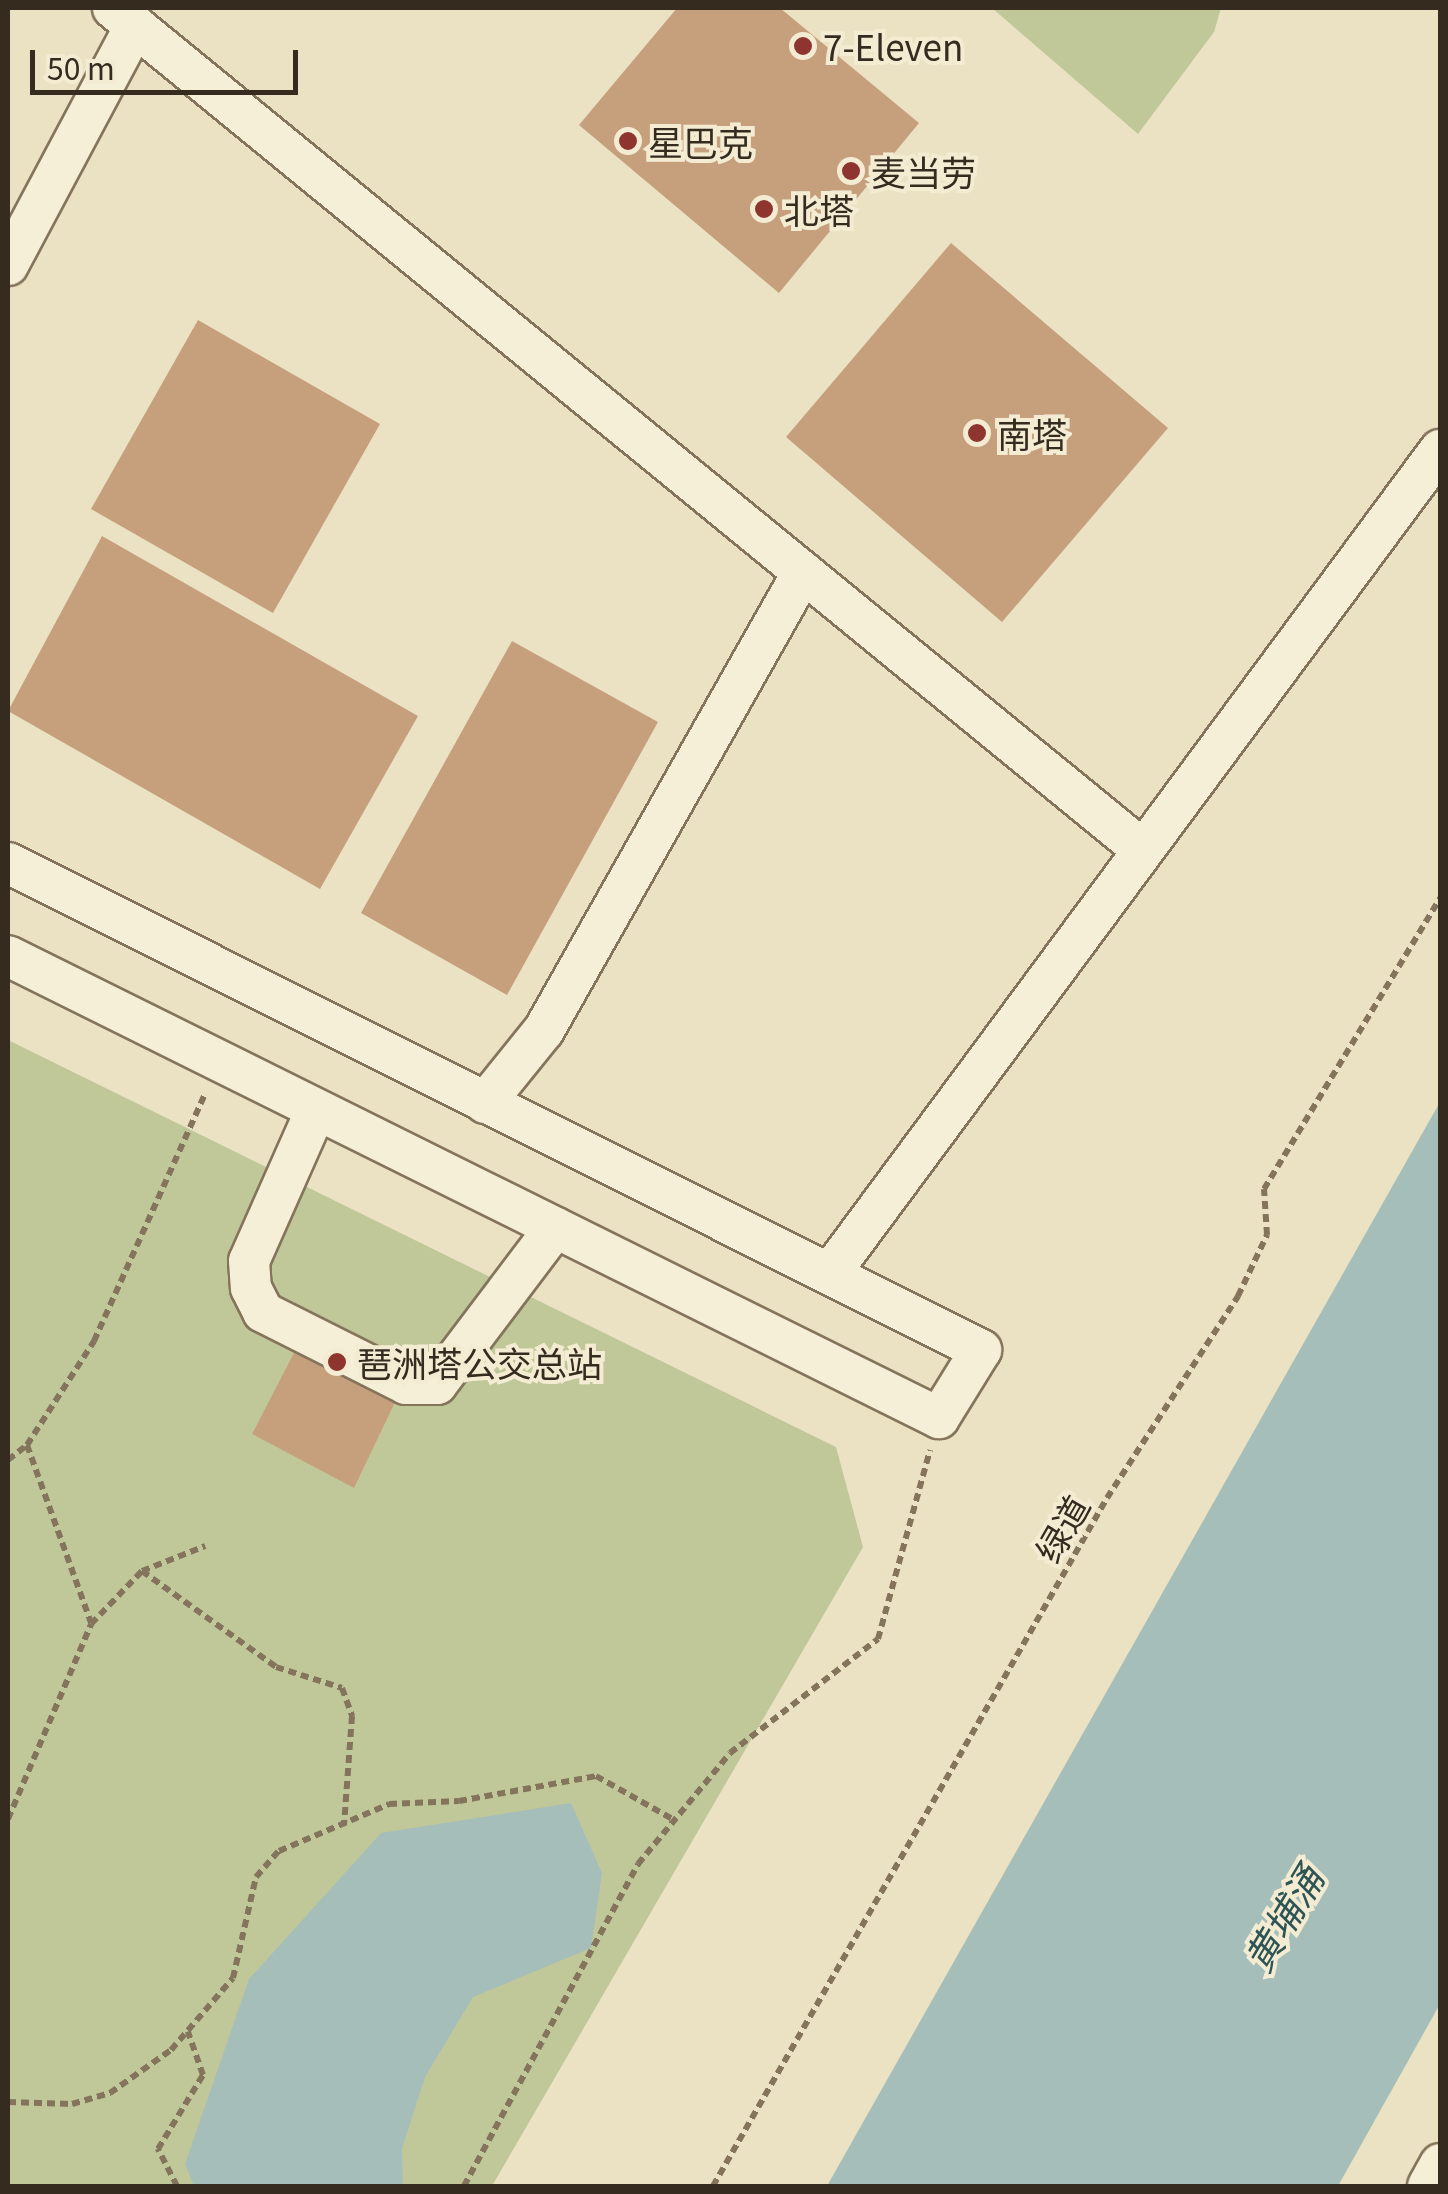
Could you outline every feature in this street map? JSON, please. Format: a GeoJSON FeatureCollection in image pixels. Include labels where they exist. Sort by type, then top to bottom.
{"type":"FeatureCollection","features":[{"type":"Feature","properties":{"kind":"street"},"geometry":{"type":"LineString","coordinates":[[8,265],[124,17],[1139,848]]}},
{"type":"Feature","properties":{"kind":"street"},"geometry":{"type":"LineString","coordinates":[[831,1272],[1139,848],[1440,450]]}},
{"type":"Feature","properties":{"kind":"street"},"geometry":{"type":"LineString","coordinates":[[485,1103],[544,1030],[803,572]]}},
{"type":"Feature","properties":{"kind":"street"},"geometry":{"type":"LineString","coordinates":[[8,863],[981,1350],[939,1418],[8,956]]}},
{"type":"Feature","properties":{"kind":"street"},"geometry":{"type":"LineString","coordinates":[[316,1110],[249,1261],[251,1288],[263,1312],[406,1384],[437,1384],[555,1228]]}},
{"type":"Feature","properties":{"kind":"street"},"geometry":{"type":"LineString","coordinates":[[1428,2186],[1440,2164]]}},
{"type":"Feature","properties":{"kind":"path","name":"绿道"},"geometry":{"type":"LineString","coordinates":[[713,2186],[1107,1498],[1238,1296],[1266,1236],[1264,1189],[1440,898]]}},
{"type":"Feature","properties":{"kind":"path"},"geometry":{"type":"LineString","coordinates":[[8,1460],[27,1445],[94,1340],[220,1061]]}},
{"type":"Feature","properties":{"kind":"path"},"geometry":{"type":"LineString","coordinates":[[464,2186],[638,1864],[730,1753],[878,1639],[939,1418]]}},
{"type":"Feature","properties":{"kind":"path"},"geometry":{"type":"LineString","coordinates":[[27,1445],[91,1624]]}},
{"type":"Feature","properties":{"kind":"path"},"geometry":{"type":"LineString","coordinates":[[8,1819],[91,1624],[142,1571],[205,1546]]}},
{"type":"Feature","properties":{"kind":"path"},"geometry":{"type":"LineString","coordinates":[[142,1571],[276,1667],[342,1688],[352,1716],[344,1826]]}},
{"type":"Feature","properties":{"kind":"path"},"geometry":{"type":"LineString","coordinates":[[8,2102],[72,2104],[110,2094],[188,2032],[233,1978],[256,1876],[278,1851],[389,1804],[460,1801],[596,1776],[674,1820]]}},
{"type":"Feature","properties":{"kind":"path"},"geometry":{"type":"LineString","coordinates":[[177,2186],[158,2149],[203,2076],[188,2032]]}},
{"type":"Feature","properties":{"kind":"green space"},"geometry":{"type":"Polygon","coordinates":[[[992,8],[1221,8],[1214,32],[1138,134],[992,8]]]}},
{"type":"Feature","properties":{"kind":"green space"},"geometry":{"type":"Polygon","coordinates":[[[8,1040],[836,1447],[863,1547],[492,2186],[8,2186],[8,1040]]]}},
{"type":"Feature","properties":{"kind":"water","name":"黄埔涌"},"geometry":{"type":"Polygon","coordinates":[[[1440,1102],[1440,2004],[1338,2186],[827,2186],[1440,1102]]]}},
{"type":"Feature","properties":{"kind":"water"},"geometry":{"type":"Polygon","coordinates":[[[571,1803],[602,1873],[591,1948],[473,1997],[425,2077],[402,2148],[403,2186],[194,2186],[185,2164],[249,1979],[381,1833],[571,1803]]]}},
{"type":"Feature","properties":{"kind":"building","name":"北塔"},"geometry":{"type":"Polygon","coordinates":[[[677,8],[780,8],[919,123],[779,293],[579,125],[677,8]]]}},
{"type":"Feature","properties":{"kind":"building","name":"南塔"},"geometry":{"type":"Polygon","coordinates":[[[951,243],[1168,428],[1002,622],[786,437],[951,243]]]}},
{"type":"Feature","properties":{"kind":"building"},"geometry":{"type":"Polygon","coordinates":[[[198,320],[380,424],[273,613],[91,509],[198,320]]]}},
{"type":"Feature","properties":{"kind":"building"},"geometry":{"type":"Polygon","coordinates":[[[102,536],[418,716],[320,889],[8,711],[102,536]]]}},
{"type":"Feature","properties":{"kind":"building"},"geometry":{"type":"Polygon","coordinates":[[[512,641],[658,722],[507,995],[361,913],[512,641]]]}},
{"type":"Feature","properties":{"kind":"building"},"geometry":{"type":"Polygon","coordinates":[[[296,1349],[396,1400],[354,1488],[252,1434],[296,1349]]]}},
{"type":"Feature","properties":{"kind":"place","name":"7-Eleven"},"geometry":{"type":"Point","coordinates":[803,46]}},
{"type":"Feature","properties":{"kind":"place","name":"星巴克"},"geometry":{"type":"Point","coordinates":[628,141]}},
{"type":"Feature","properties":{"kind":"place","name":"麦当劳"},"geometry":{"type":"Point","coordinates":[851,171]}},
{"type":"Feature","properties":{"kind":"place","name":"北塔"},"geometry":{"type":"Point","coordinates":[764,209]}},
{"type":"Feature","properties":{"kind":"place","name":"南塔"},"geometry":{"type":"Point","coordinates":[977,433]}},
{"type":"Feature","properties":{"kind":"place","name":"琶洲塔公交总站"},"geometry":{"type":"Point","coordinates":[337,1362]}}]}
